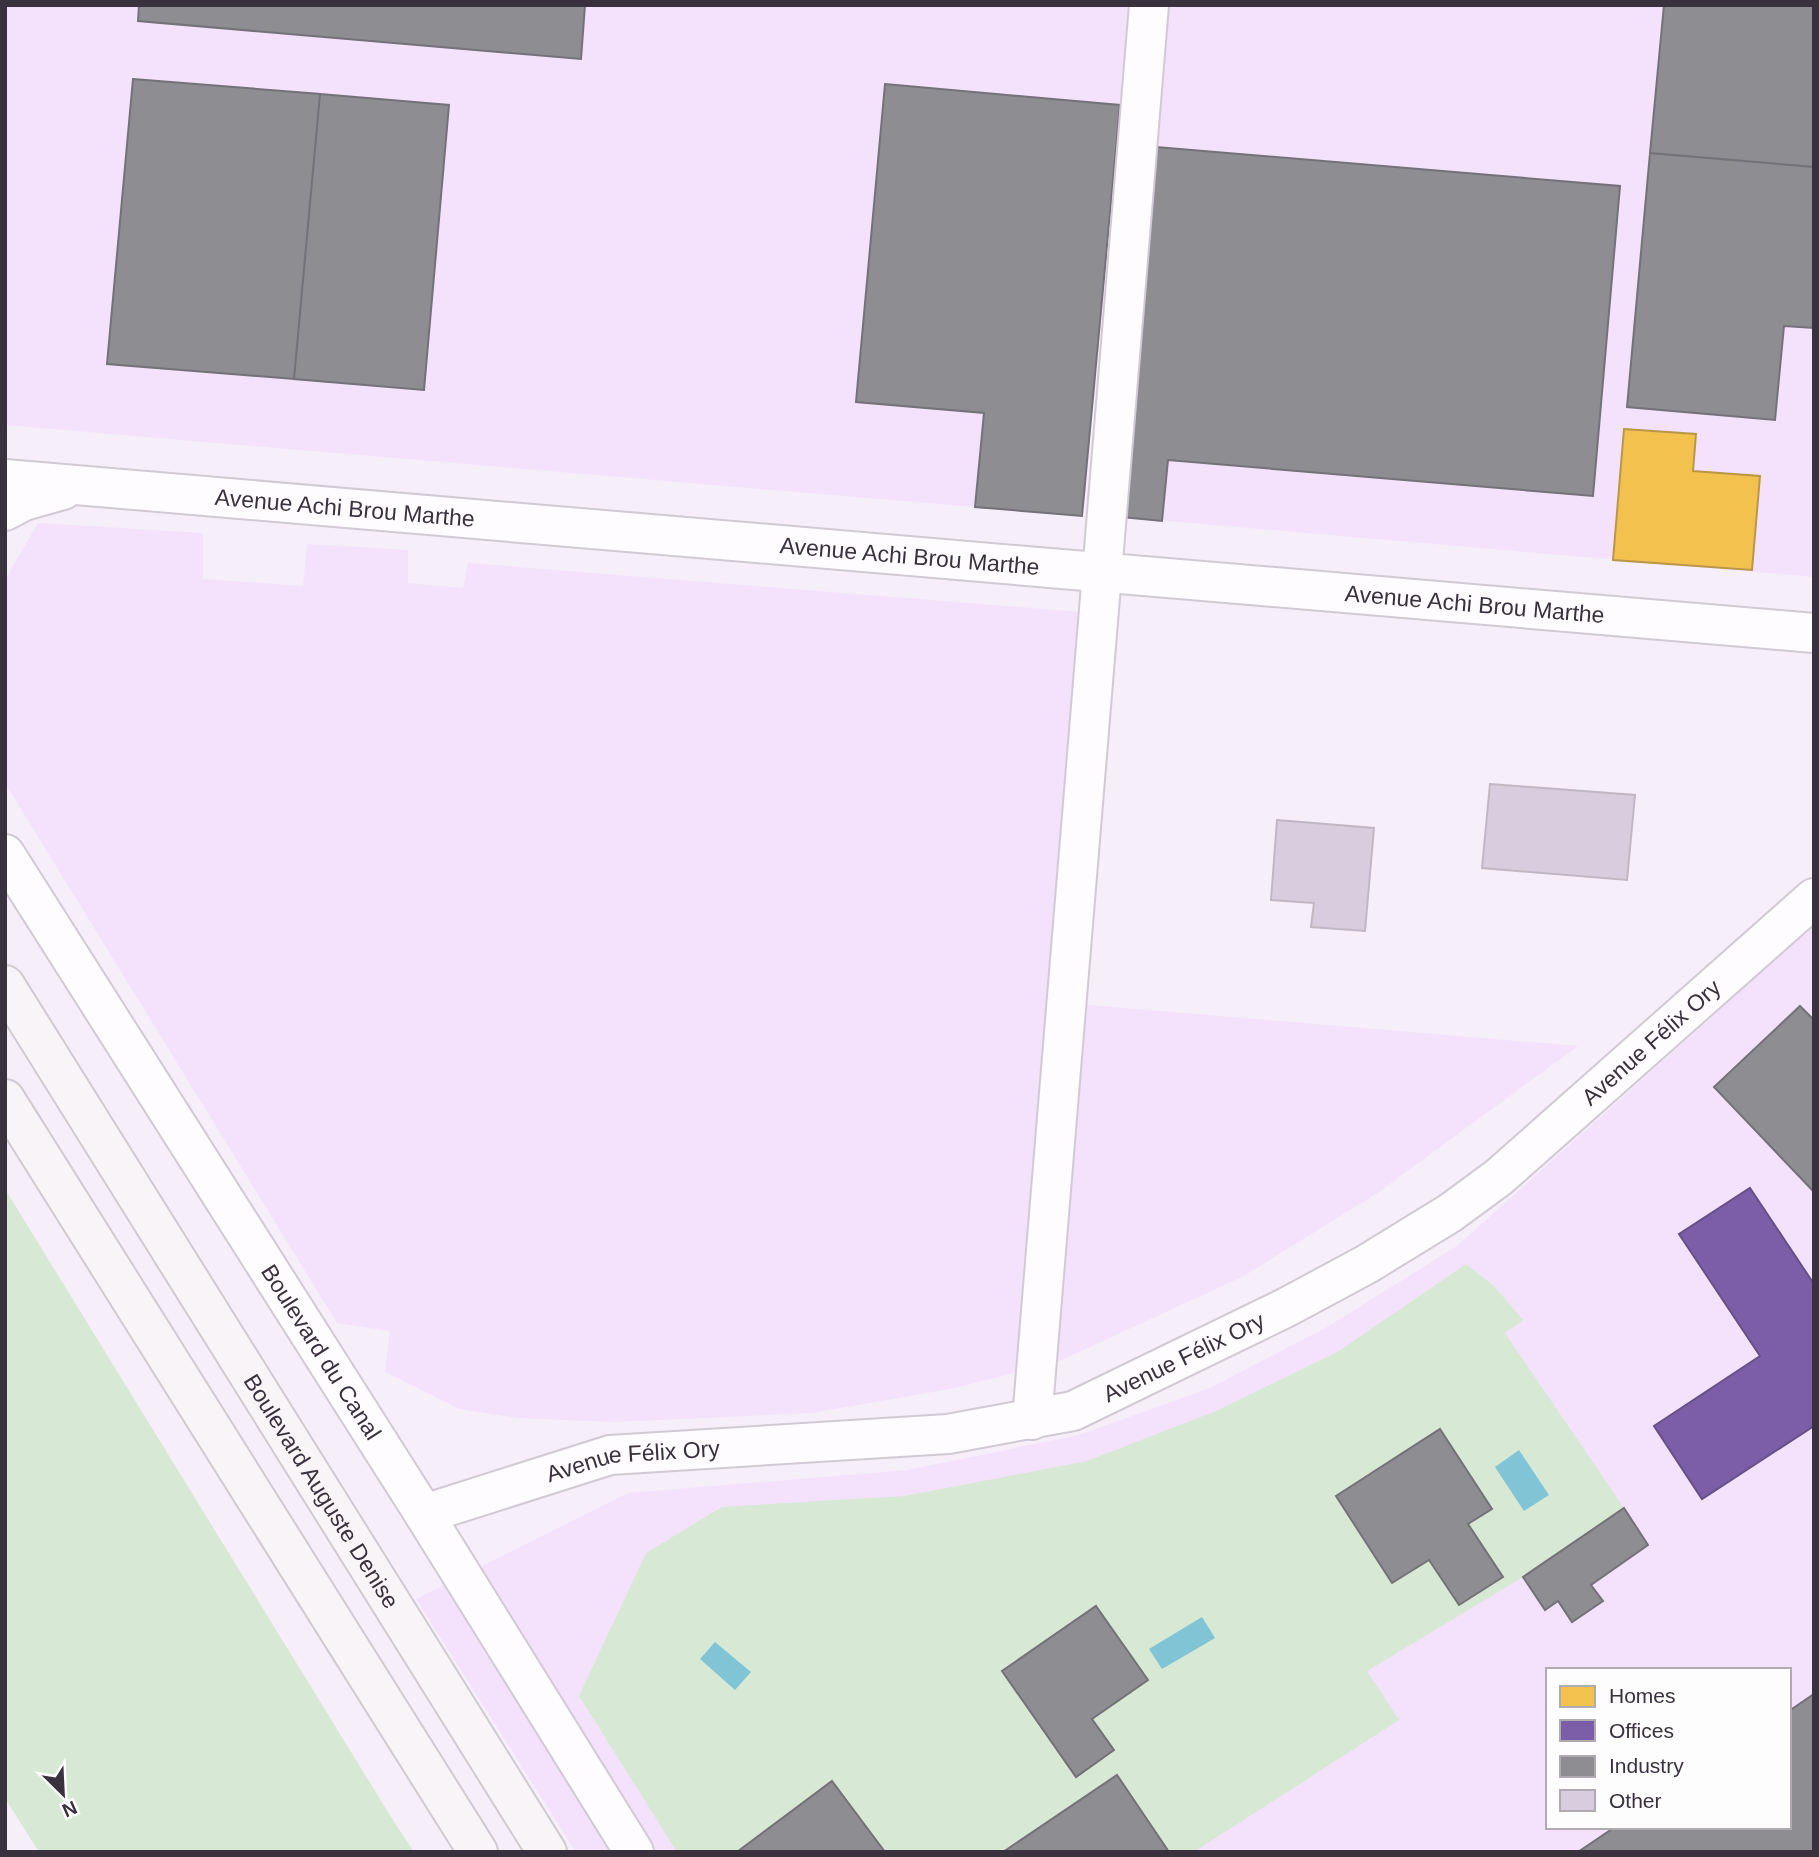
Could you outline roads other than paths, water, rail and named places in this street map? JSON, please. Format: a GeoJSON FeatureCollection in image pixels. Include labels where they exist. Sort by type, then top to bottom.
{"type":"FeatureCollection","features":[{"type":"Feature","properties":{"kind":"main road","name":"Boulevard Auguste Denise"},"geometry":{"type":"LineString","coordinates":[[5,985],[547,1852]]}},
{"type":"Feature","properties":{"kind":"main road"},"geometry":{"type":"LineString","coordinates":[[5,1099],[478,1852]]}},
{"type":"Feature","properties":{"kind":"street"},"geometry":{"type":"LineString","coordinates":[[1032,1420],[1149,5]]}},
{"type":"Feature","properties":{"kind":"street","name":"Avenue Achi Brou Marthe"},"geometry":{"type":"LineString","coordinates":[[5,478],[1814,633]]}},
{"type":"Feature","properties":{"kind":"street"},"geometry":{"type":"LineString","coordinates":[[5,511],[24,502],[82,485]]}},
{"type":"Feature","properties":{"kind":"street","name":"Boulevard du Canal"},"geometry":{"type":"LineString","coordinates":[[5,854],[424,1514],[634,1852]]}},
{"type":"Feature","properties":{"kind":"street","name":"Avenue Félix Ory"},"geometry":{"type":"LineString","coordinates":[[424,1514],[610,1455],[948,1434],[1073,1411],[1287,1307],[1367,1264],[1450,1213],[1499,1177],[1814,898]]}},
{"type":"Feature","properties":{"kind":"water"},"geometry":{"type":"Polygon","coordinates":[[[1519,1450],[1549,1495],[1524,1511],[1495,1467],[1519,1450]]]}},
{"type":"Feature","properties":{"kind":"water"},"geometry":{"type":"Polygon","coordinates":[[[1202,1617],[1215,1638],[1162,1669],[1149,1649],[1202,1617]]]}},
{"type":"Feature","properties":{"kind":"water"},"geometry":{"type":"Polygon","coordinates":[[[715,1642],[751,1672],[735,1690],[700,1659],[715,1642]]]}}]}
